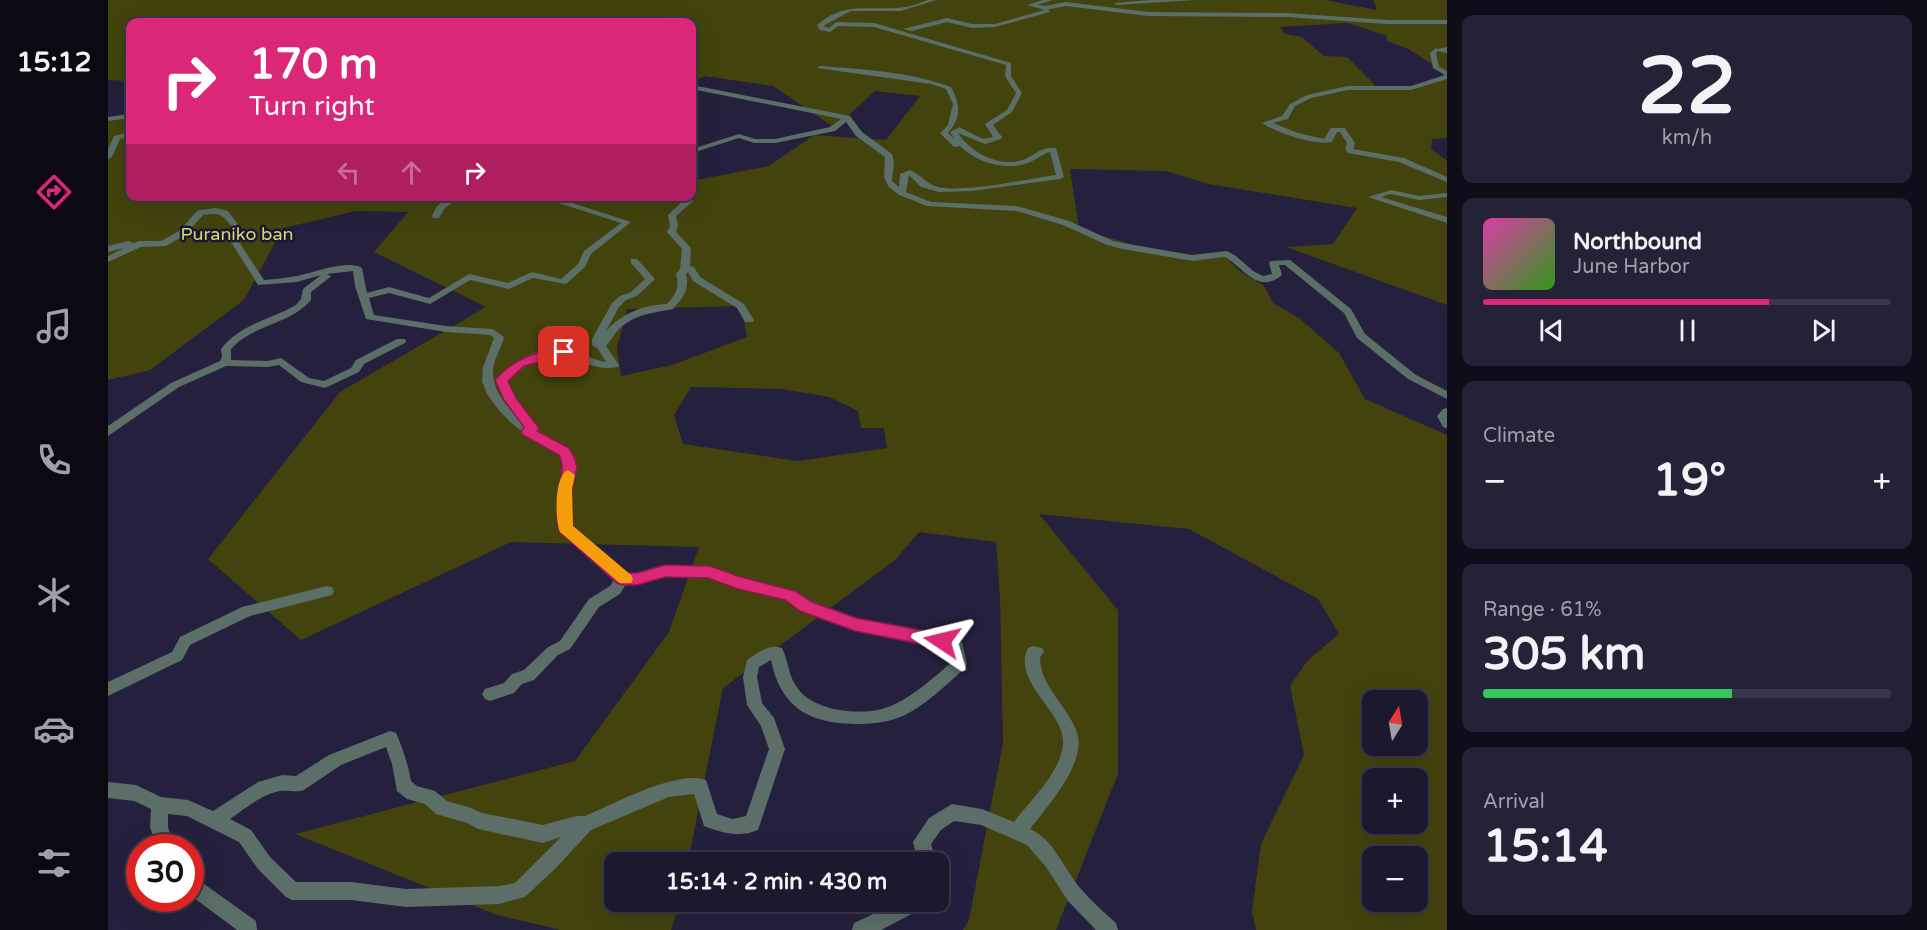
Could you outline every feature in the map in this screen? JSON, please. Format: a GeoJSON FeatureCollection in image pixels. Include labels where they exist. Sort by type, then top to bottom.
{"type":"FeatureCollection","features":[{"type":"Feature","properties":{"kind":"street"},"geometry":{"type":"LineString","coordinates":[[933,0],[896,10],[863,6],[848,7],[820,25],[825,30],[830,30],[836,24],[864,23],[1009,64],[1008,76],[1019,93],[1014,99],[1016,105],[989,124],[998,137],[991,141],[973,138],[963,130],[956,130],[955,136],[968,151]]}},
{"type":"Feature","properties":{"kind":"street"},"geometry":{"type":"LineString","coordinates":[[1050,0],[1030,6],[1045,8],[1059,4],[1148,14],[1287,15],[1388,22],[1447,22]]}},
{"type":"Feature","properties":{"kind":"street"},"geometry":{"type":"LineString","coordinates":[[1092,0],[1122,3],[1192,0]]}},
{"type":"Feature","properties":{"kind":"street"},"geometry":{"type":"LineString","coordinates":[[890,29],[923,28],[952,19],[971,25],[1019,22],[1051,10],[1059,4]]}},
{"type":"Feature","properties":{"kind":"street"},"geometry":{"type":"LineString","coordinates":[[1447,50],[1436,50],[1433,53],[1436,68],[1447,76]]}},
{"type":"Feature","properties":{"kind":"street"},"geometry":{"type":"LineString","coordinates":[[820,68],[861,71],[939,84],[949,88],[956,105],[951,125],[944,133],[956,145],[985,159],[1016,164],[1030,160],[1043,150],[1053,150],[1060,177],[978,188],[939,190],[924,185],[910,172],[904,174],[902,193]]}},
{"type":"Feature","properties":{"kind":"street"},"geometry":{"type":"LineString","coordinates":[[1447,76],[1411,88],[1348,88],[1309,96],[1292,105],[1285,117],[1266,123],[1296,135],[1324,141],[1329,140],[1334,130],[1342,130],[1351,143],[1349,149],[1351,151],[1401,160],[1447,180]]}},
{"type":"Feature","properties":{"kind":"street"},"geometry":{"type":"LineString","coordinates":[[696,88],[847,118],[859,134],[889,156],[886,178],[890,185],[902,193],[930,204],[1017,209],[1066,223],[1123,246],[1192,258],[1227,254],[1240,263],[1253,277],[1277,275],[1274,263],[1287,262],[1348,311],[1361,336],[1412,377],[1447,395]]}},
{"type":"Feature","properties":{"kind":"street"},"geometry":{"type":"LineString","coordinates":[[108,119],[126,117]]}},
{"type":"Feature","properties":{"kind":"street"},"geometry":{"type":"LineString","coordinates":[[696,149],[739,136],[754,141],[775,141],[832,129],[847,118]]}},
{"type":"Feature","properties":{"kind":"street"},"geometry":{"type":"LineString","coordinates":[[108,157],[117,138],[126,135]]}},
{"type":"Feature","properties":{"kind":"street"},"geometry":{"type":"LineString","coordinates":[[1447,195],[1419,198],[1391,192],[1372,197],[1447,220]]}},
{"type":"Feature","properties":{"kind":"street"},"geometry":{"type":"LineString","coordinates":[[436,216],[440,208],[450,201]]}},
{"type":"Feature","properties":{"kind":"street"},"geometry":{"type":"LineString","coordinates":[[365,296],[389,290],[430,301],[469,277],[509,286],[532,275],[563,282],[582,265],[587,252],[627,222],[558,201]]}},
{"type":"Feature","properties":{"kind":"street"},"geometry":{"type":"LineString","coordinates":[[602,347],[616,326],[630,316],[650,307],[670,307],[682,292],[685,285],[681,274],[685,269],[687,248],[671,232],[674,226],[672,215],[688,201]]}},
{"type":"Feature","properties":{"kind":"street"},"geometry":{"type":"LineString","coordinates":[[108,249],[139,244],[163,244],[182,232],[200,213],[216,211],[225,213],[236,227],[235,242],[261,283],[297,279],[346,267],[357,268],[370,317],[377,320],[446,329],[493,332],[499,337],[497,349],[488,368],[492,392],[528,432],[564,452],[571,467],[565,489],[566,528],[622,579],[637,579],[665,571],[710,572],[738,583],[790,595],[806,607],[839,619],[957,646],[960,664],[899,710],[883,716],[821,716],[804,707],[792,694],[779,668],[777,652],[763,656],[752,664],[750,677],[755,705],[768,723],[777,749],[752,824],[732,827],[710,820],[700,786],[668,789],[585,824],[576,824],[543,834],[478,821],[471,816],[447,810],[429,797],[413,793],[403,785],[400,764],[390,738],[335,760],[298,784],[282,783],[264,789],[214,820]]}},
{"type":"Feature","properties":{"kind":"street"},"geometry":{"type":"LineString","coordinates":[[108,260],[139,244]]}},
{"type":"Feature","properties":{"kind":"street"},"geometry":{"type":"LineString","coordinates":[[528,432],[532,428],[510,400],[501,380],[520,363],[564,352],[599,366],[614,365],[602,347],[597,345],[597,339],[615,305],[623,298],[634,294],[650,279],[634,261]]}},
{"type":"Feature","properties":{"kind":"street"},"geometry":{"type":"LineString","coordinates":[[224,363],[227,357],[226,350],[234,339],[271,318],[296,311],[306,300],[306,291],[312,284],[346,267]]}},
{"type":"Feature","properties":{"kind":"street"},"geometry":{"type":"LineString","coordinates":[[685,269],[691,269],[696,279],[741,306],[750,320]]}},
{"type":"Feature","properties":{"kind":"street"},"geometry":{"type":"LineString","coordinates":[[108,432],[175,386],[224,363],[268,364],[281,361],[305,380],[324,385],[355,370],[360,362],[401,341]]}},
{"type":"Feature","properties":{"kind":"street"},"geometry":{"type":"LineString","coordinates":[[1447,412],[1443,416],[1447,424]]}},
{"type":"Feature","properties":{"kind":"street"},"geometry":{"type":"LineString","coordinates":[[490,694],[509,687],[517,679],[529,675],[553,651],[565,645],[594,603],[615,591],[622,579]]}},
{"type":"Feature","properties":{"kind":"street"},"geometry":{"type":"LineString","coordinates":[[108,689],[177,656],[185,641],[247,611],[327,591]]}},
{"type":"Feature","properties":{"kind":"street"},"geometry":{"type":"LineString","coordinates":[[1017,833],[1061,772],[1071,744],[1066,723],[1051,706],[1031,664],[1033,652],[1037,652]]}},
{"type":"Feature","properties":{"kind":"street"},"geometry":{"type":"LineString","coordinates":[[108,790],[136,794],[160,805],[189,808],[245,837],[264,863],[292,891],[351,891],[406,898],[519,891],[585,824]]}},
{"type":"Feature","properties":{"kind":"street"},"geometry":{"type":"LineString","coordinates":[[160,805],[159,827],[161,834]]}},
{"type":"Feature","properties":{"kind":"street"},"geometry":{"type":"LineString","coordinates":[[924,852],[922,842],[935,824],[951,812],[982,817],[1033,839],[1052,861],[1074,895],[1109,930]]}},
{"type":"Feature","properties":{"kind":"street"},"geometry":{"type":"LineString","coordinates":[[204,894],[249,928]]}},
{"type":"Feature","properties":{"kind":"street"},"geometry":{"type":"LineString","coordinates":[[861,930],[897,912]]}},
{"type":"Feature","properties":{"kind":"green space","name":"Puraniko ban"},"geometry":{"type":"Polygon","coordinates":[[[108,0],[1325,0],[1377,10],[1373,0],[1447,0],[1447,73],[1408,49],[1387,41],[1387,36],[1348,23],[1280,27],[1285,34],[1302,37],[1324,56],[1347,57],[1377,87],[1411,88],[1447,77],[1447,138],[1432,139],[1431,149],[1447,161],[1447,305],[1286,247],[1333,244],[1357,208],[1209,184],[1166,171],[1070,169],[1079,229],[1189,261],[1225,257],[1241,272],[1264,286],[1273,303],[1299,318],[1339,353],[1365,399],[1447,435],[1447,930],[1256,930],[1252,911],[1261,844],[1304,755],[1290,686],[1308,660],[1339,634],[1318,599],[1189,529],[1039,514],[1118,610],[1118,774],[1056,930],[963,930],[969,920],[1003,743],[1000,597],[996,542],[919,532],[895,560],[723,688],[690,852],[604,852],[604,912],[677,912],[671,930],[561,930],[497,915],[295,834],[575,761],[669,632],[699,547],[511,542],[301,640],[208,559],[340,392],[486,307],[374,252],[408,212],[356,211],[283,228],[244,300],[150,370],[108,380],[108,117],[126,115],[126,201],[696,201],[696,180],[769,166],[814,135],[886,140],[920,96],[875,91],[835,128],[773,86],[705,76],[696,80],[696,18],[126,18],[126,81],[108,80],[108,0]],[[741,306],[627,309],[617,348],[621,376],[672,365],[747,337],[741,306]],[[691,387],[674,415],[683,444],[798,461],[887,448],[884,428],[861,428],[858,411],[829,397],[781,389],[691,387]]]}},
{"type":"Feature","properties":{"kind":"slow traffic"},"geometry":{"type":"LineString","coordinates":[[568,475],[565,489],[566,528],[590,547],[622,579],[626,579]]}},
{"type":"Feature","properties":{"kind":"route"},"geometry":{"type":"LineString","coordinates":[[564,352],[520,363],[501,380],[510,400],[532,428],[528,432],[564,452],[568,459],[571,467],[565,489],[566,528],[590,547],[622,579],[637,579],[665,571],[710,572],[738,583],[790,595],[806,607],[855,625],[942,641]]}}]}
